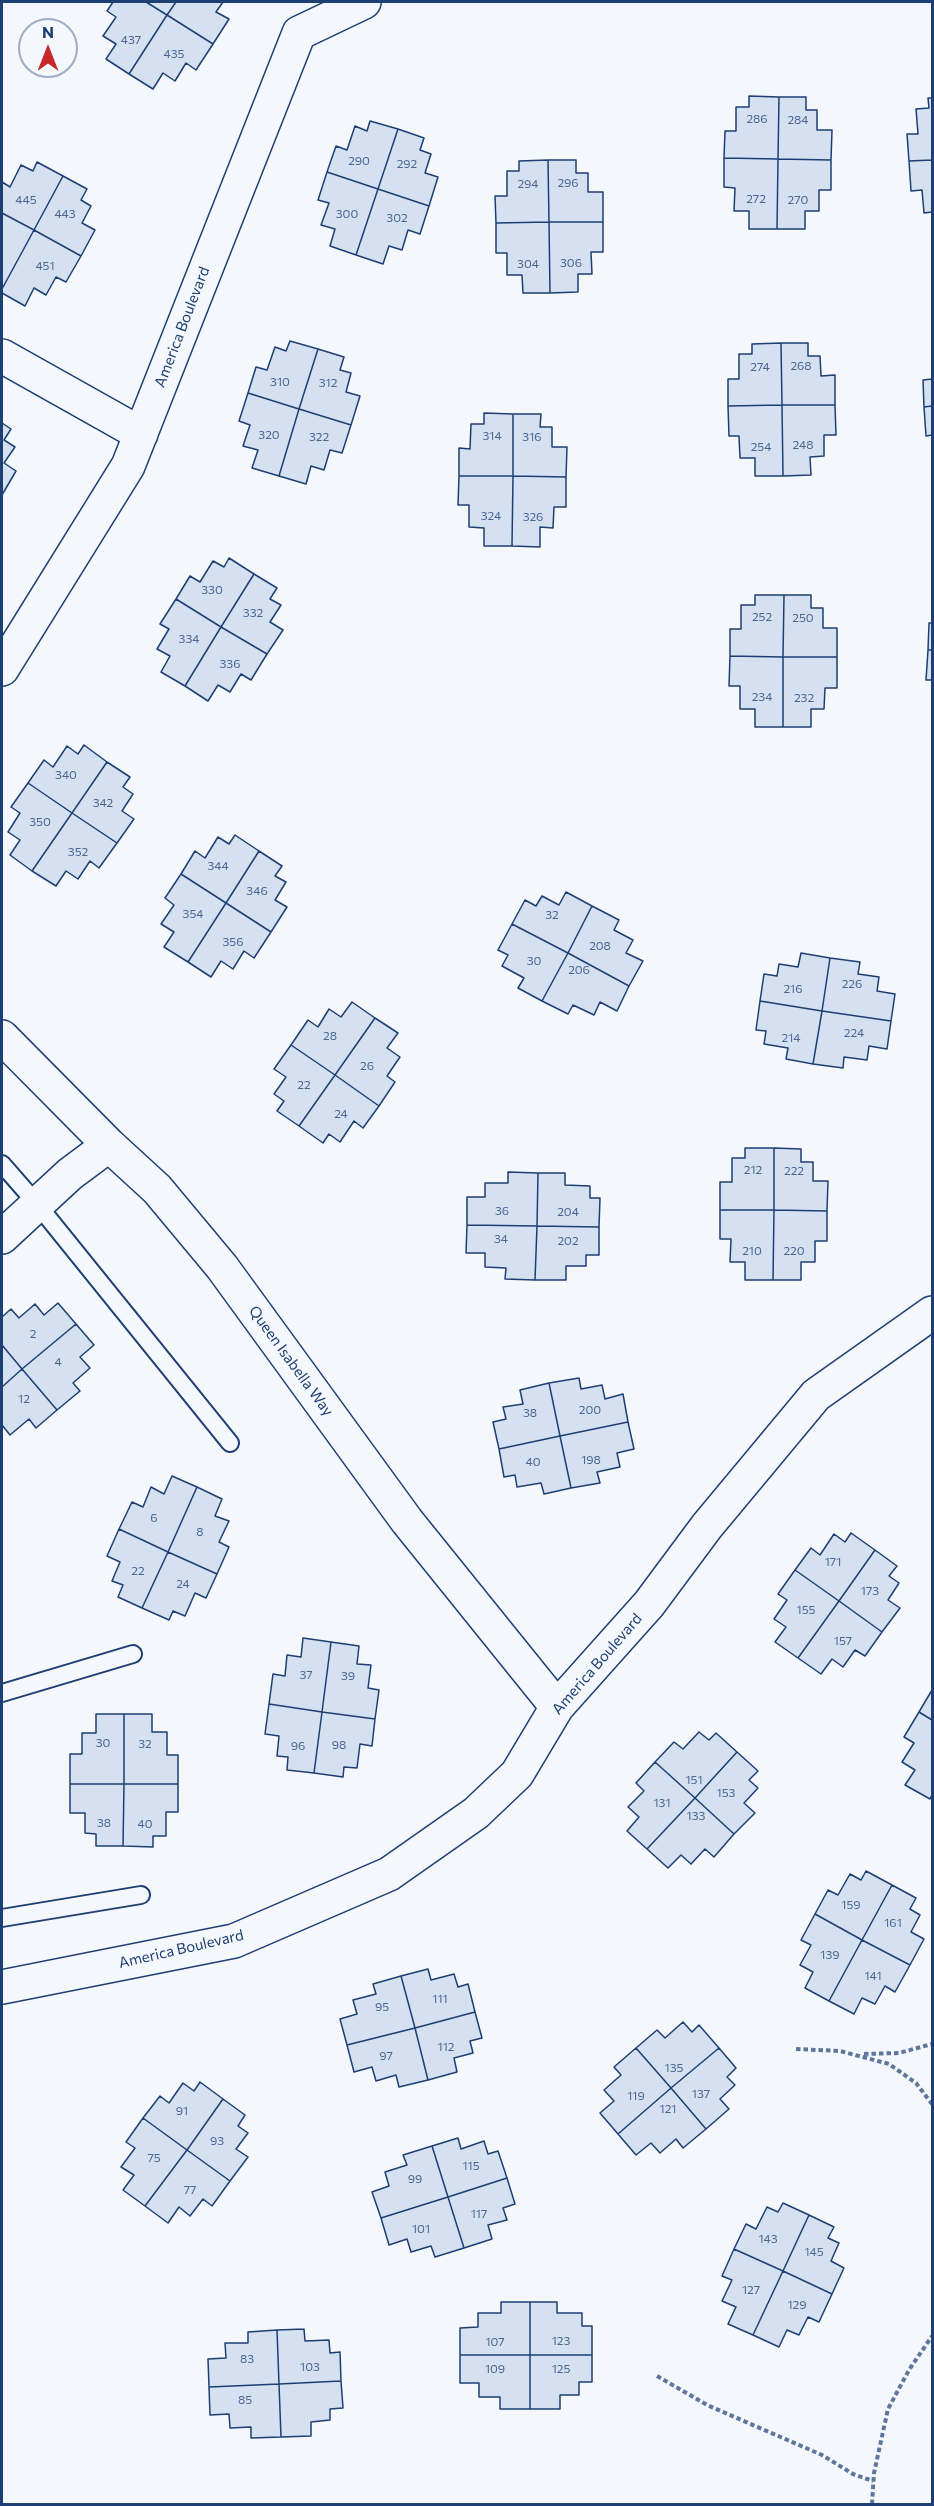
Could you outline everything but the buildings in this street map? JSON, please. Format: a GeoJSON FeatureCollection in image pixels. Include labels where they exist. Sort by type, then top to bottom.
{"type":"FeatureCollection","features":[{"type":"Feature","properties":{"kind":"street","name":"America Boulevard"},"geometry":{"type":"LineString","coordinates":[[2,669],[128,466],[299,33],[364,2]]}},
{"type":"Feature","properties":{"kind":"street"},"geometry":{"type":"LineString","coordinates":[[2,357],[141,434]]}},
{"type":"Feature","properties":{"kind":"street","name":"Queen Isabella Way"},"geometry":{"type":"LineString","coordinates":[[2,1037],[109,1145],[157,1189],[222,1267],[407,1521],[556,1707]]}},
{"type":"Feature","properties":{"kind":"street"},"geometry":{"type":"LineString","coordinates":[[2,1237],[70,1174],[109,1145]]}},
{"type":"Feature","properties":{"kind":"street","name":"America Boulevard"},"geometry":{"type":"LineString","coordinates":[[2,1987],[234,1941],[389,1874],[476,1814],[517,1774],[556,1707],[649,1604],[707,1526],[816,1395],[933,1313]]}},
{"type":"Feature","properties":{"kind":"lane"},"geometry":{"type":"LineString","coordinates":[[2,1164],[38,1204],[230,1443]]}},
{"type":"Feature","properties":{"kind":"lane"},"geometry":{"type":"LineString","coordinates":[[2,1693],[133,1654]]}},
{"type":"Feature","properties":{"kind":"lane"},"geometry":{"type":"LineString","coordinates":[[2,1918],[141,1895]]}},
{"type":"Feature","properties":{"kind":"path"},"geometry":{"type":"LineString","coordinates":[[796,2049],[854,2054],[899,2053],[933,2044]]}},
{"type":"Feature","properties":{"kind":"path"},"geometry":{"type":"LineString","coordinates":[[854,2054],[889,2064],[904,2073],[922,2089],[933,2104]]}},
{"type":"Feature","properties":{"kind":"path"},"geometry":{"type":"LineString","coordinates":[[872,2505],[873,2481],[891,2402],[909,2370],[933,2336]]}},
{"type":"Feature","properties":{"kind":"path"},"geometry":{"type":"LineString","coordinates":[[657,2376],[707,2405],[822,2455],[853,2474],[873,2481]]}}]}
